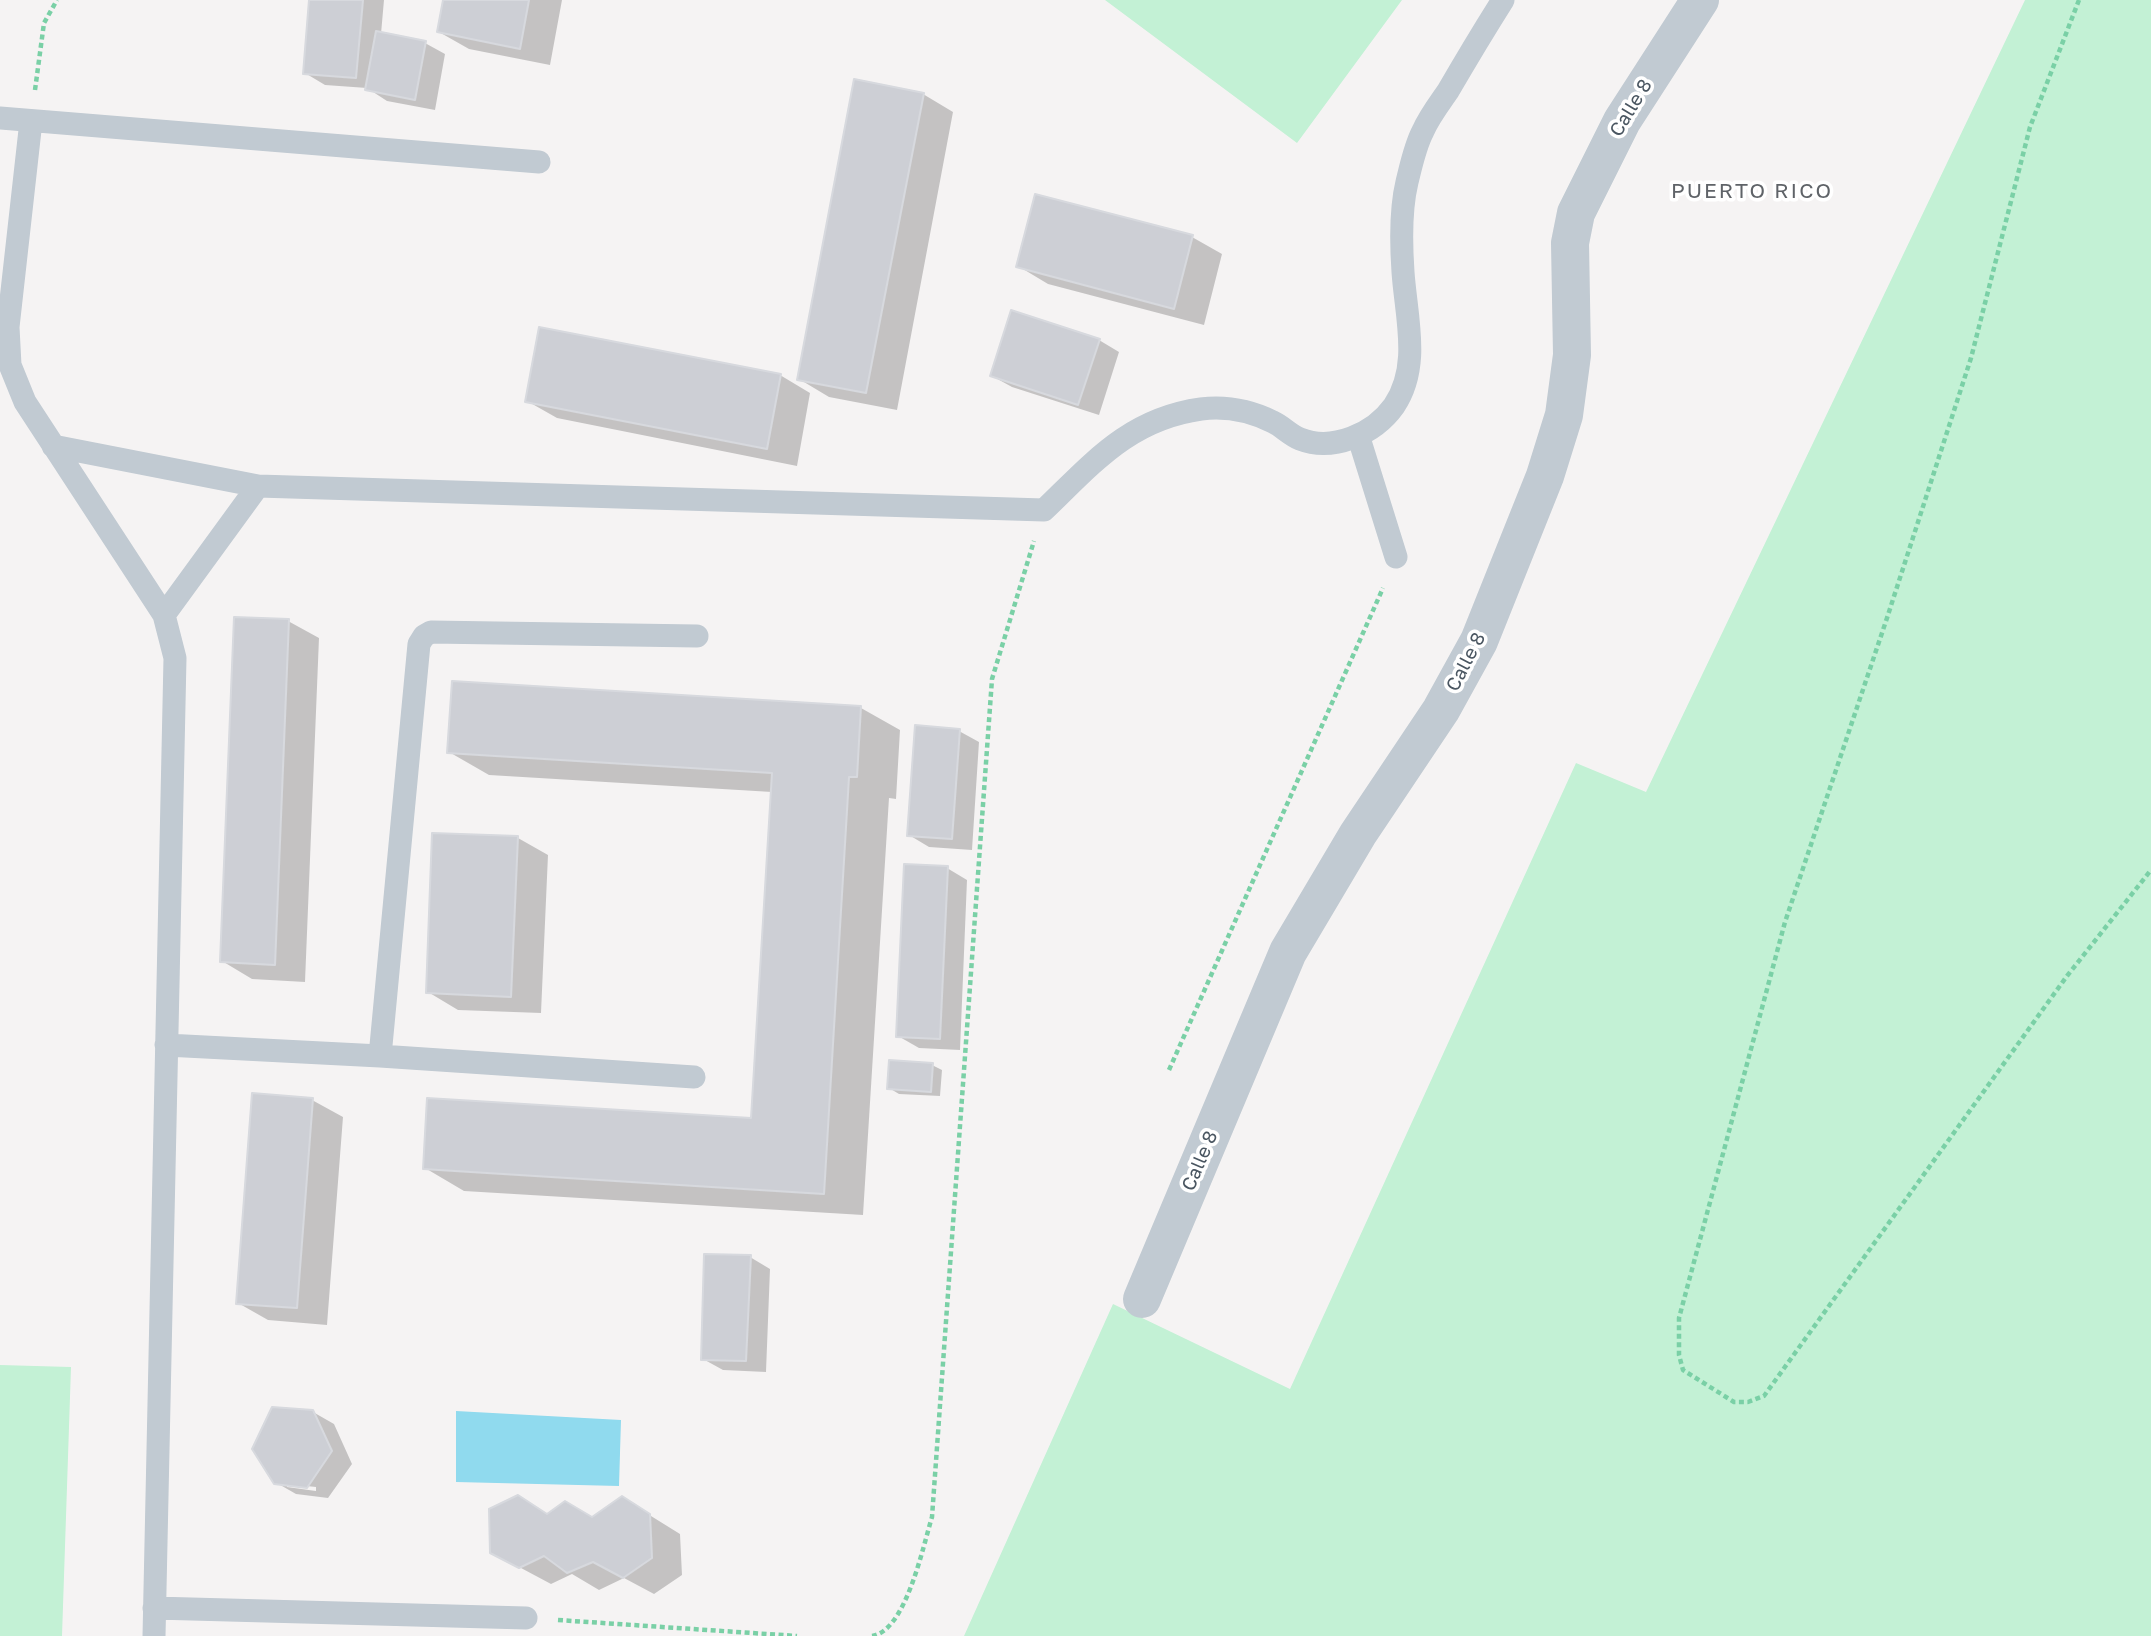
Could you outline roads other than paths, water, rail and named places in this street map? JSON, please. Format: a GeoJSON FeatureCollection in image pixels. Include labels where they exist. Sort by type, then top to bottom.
{"type":"FeatureCollection","features":[{"type":"Feature","properties":{"kind":"street","name":"Calle 8"},"geometry":{"type":"LineString","coordinates":[[1142,1299],[1288,953],[1358,834],[1441,710],[1479,641],[1545,476],[1564,415],[1572,355],[1570,243],[1576,212],[1622,121],[1700,0]]}},
{"type":"Feature","properties":{"kind":"lane"},"geometry":{"type":"LineString","coordinates":[[53,446],[258,486],[1044,510],[1108,448],[1149,423],[1183,412],[1234,409],[1272,421],[1300,439],[1321,443],[1340,442],[1376,425],[1393,407],[1406,383],[1411,360],[1403,273],[1402,227],[1406,184],[1422,133],[1503,0]]}},
{"type":"Feature","properties":{"kind":"lane"},"geometry":{"type":"LineString","coordinates":[[0,118],[539,162]]}},
{"type":"Feature","properties":{"kind":"lane"},"geometry":{"type":"LineString","coordinates":[[31,121],[7,256],[10,365],[25,402],[164,615],[175,658],[153,1636]]}},
{"type":"Feature","properties":{"kind":"lane"},"geometry":{"type":"LineString","coordinates":[[1358,435],[1396,557]]}},
{"type":"Feature","properties":{"kind":"lane"},"geometry":{"type":"LineString","coordinates":[[164,615],[258,486]]}},
{"type":"Feature","properties":{"kind":"lane"},"geometry":{"type":"LineString","coordinates":[[380,1056],[419,644],[424,636],[431,632],[696,636]]}},
{"type":"Feature","properties":{"kind":"lane"},"geometry":{"type":"LineString","coordinates":[[166,1045],[694,1077]]}},
{"type":"Feature","properties":{"kind":"lane"},"geometry":{"type":"LineString","coordinates":[[154,1608],[526,1618]]}},
{"type":"Feature","properties":{"kind":"water"},"geometry":{"type":"Polygon","coordinates":[[[456,1411],[621,1420],[619,1486],[456,1482],[456,1411]]]}},
{"type":"Feature","properties":{"kind":"district","name":"PUERTO RICO"},"geometry":{"type":"Point","coordinates":[1752,191]}}]}
